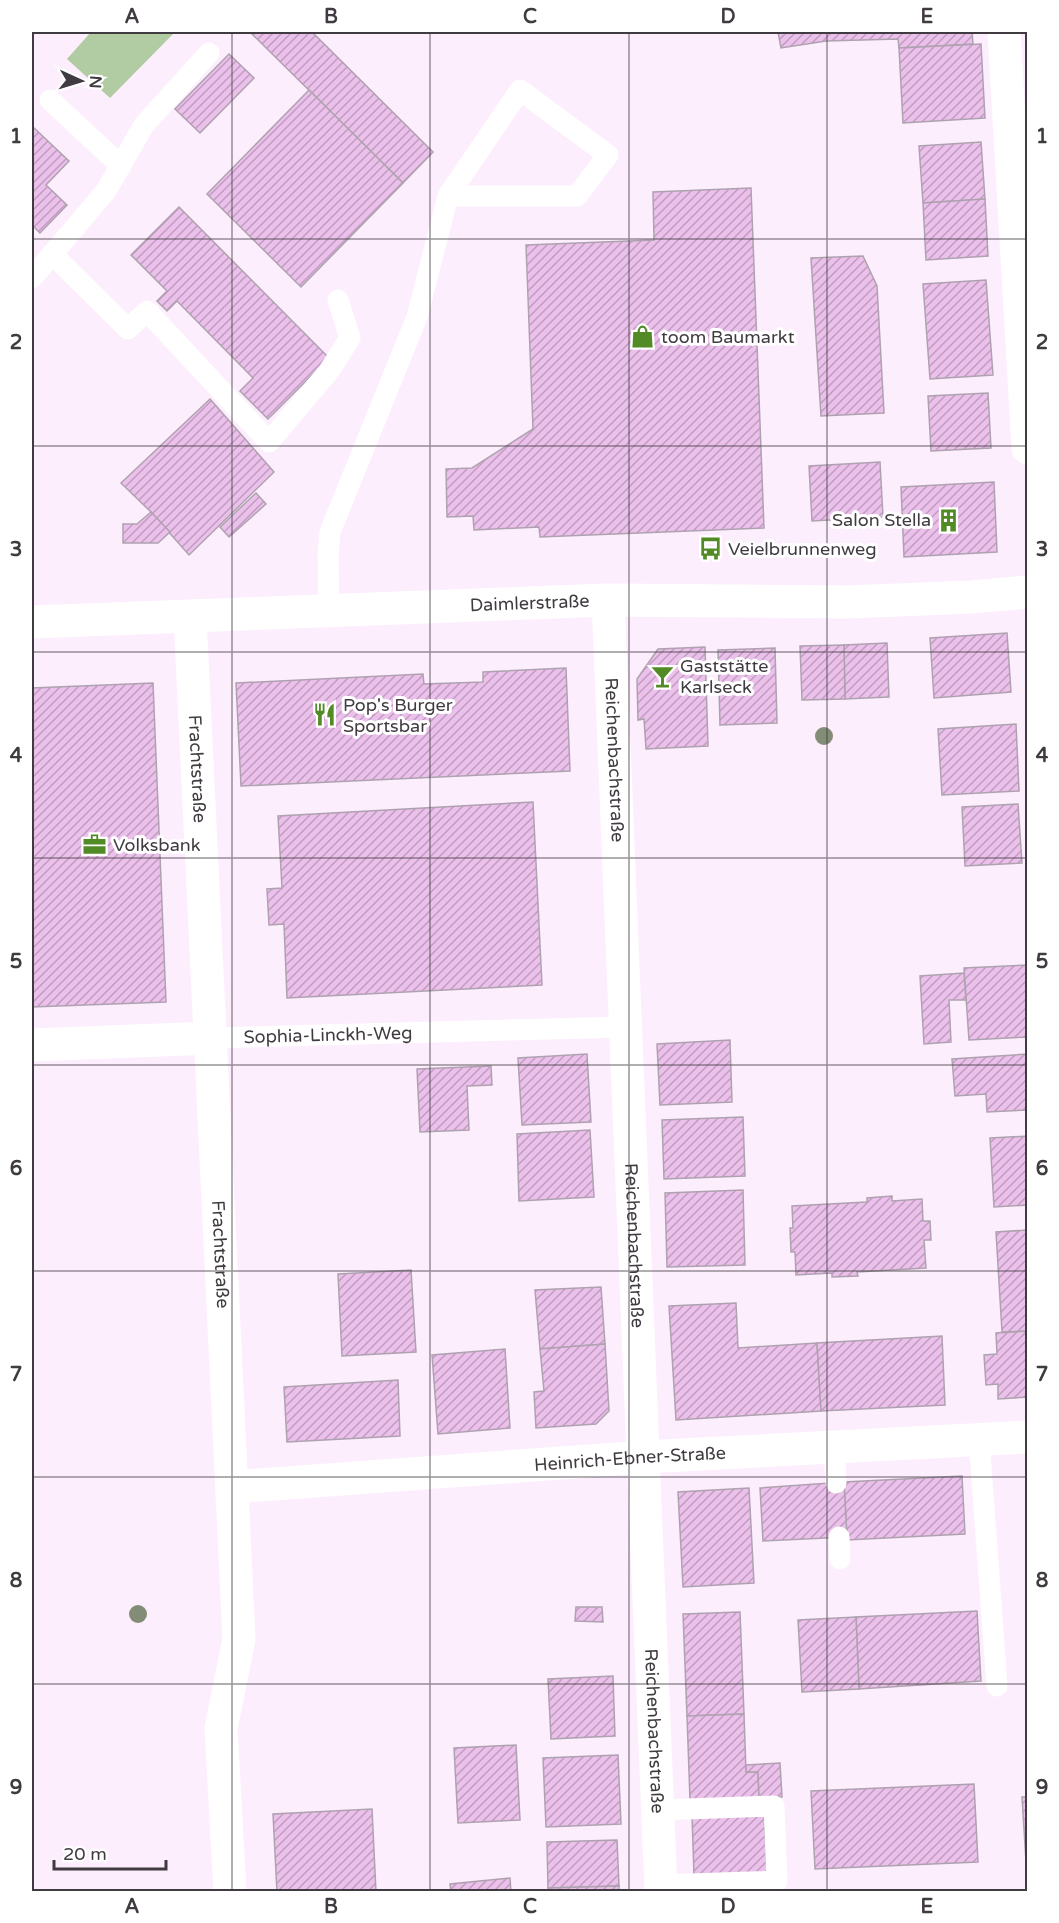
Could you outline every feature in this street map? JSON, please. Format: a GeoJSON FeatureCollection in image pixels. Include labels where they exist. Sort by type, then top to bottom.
{"type":"FeatureCollection","features":[{"type":"Feature","properties":{"kind":"street"},"geometry":{"type":"LineString","coordinates":[[1004,32],[1028,448]]}},
{"type":"Feature","properties":{"kind":"street","name":"Daimlerstraße"},"geometry":{"type":"LineString","coordinates":[[32,622],[608,600],[847,602],[972,597],[1028,592]]}},
{"type":"Feature","properties":{"kind":"street","name":"Reichenbachstraße"},"geometry":{"type":"LineString","coordinates":[[608,600],[661,1888]]}},
{"type":"Feature","properties":{"kind":"street","name":"Frachtstraße"},"geometry":{"type":"LineString","coordinates":[[189,616],[239,1639],[221,1728],[230,1892]]}},
{"type":"Feature","properties":{"kind":"street","name":"Sophia-Linckh-Weg"},"geometry":{"type":"LineString","coordinates":[[32,1045],[211,1038]]}},
{"type":"Feature","properties":{"kind":"street","name":"Heinrich-Ebner-Straße"},"geometry":{"type":"LineString","coordinates":[[232,1487],[643,1457],[1028,1437]]}},
{"type":"Feature","properties":{"kind":"lane"},"geometry":{"type":"LineString","coordinates":[[32,278],[106,191],[144,125],[210,53]]}},
{"type":"Feature","properties":{"kind":"lane"},"geometry":{"type":"LineString","coordinates":[[329,612],[330,532],[417,318],[448,196],[520,90],[608,155],[577,196],[448,196]]}},
{"type":"Feature","properties":{"kind":"lane"},"geometry":{"type":"LineString","coordinates":[[50,100],[121,166]]}},
{"type":"Feature","properties":{"kind":"lane"},"geometry":{"type":"LineString","coordinates":[[52,254],[128,330],[147,311],[269,442],[329,371],[350,338],[338,300]]}},
{"type":"Feature","properties":{"kind":"lane","name":"Sophia-Linckh-Weg"},"geometry":{"type":"LineString","coordinates":[[211,1038],[626,1027]]}},
{"type":"Feature","properties":{"kind":"lane"},"geometry":{"type":"LineString","coordinates":[[979,1439],[997,1686]]}},
{"type":"Feature","properties":{"kind":"lane"},"geometry":{"type":"LineString","coordinates":[[834,1447],[836,1483]]}},
{"type":"Feature","properties":{"kind":"lane"},"geometry":{"type":"LineString","coordinates":[[839,1537],[840,1559]]}},
{"type":"Feature","properties":{"kind":"lane"},"geometry":{"type":"LineString","coordinates":[[658,1810],[774,1806],[777,1881],[661,1888]]}},
{"type":"Feature","properties":{"kind":"green space"},"geometry":{"type":"Polygon","coordinates":[[[91,32],[175,32],[110,98],[67,59],[91,32]]]}},
{"type":"Feature","properties":{"kind":"building"},"geometry":{"type":"Polygon","coordinates":[[[250,32],[312,32],[433,152],[403,183],[250,32]]]}},
{"type":"Feature","properties":{"kind":"building"},"geometry":{"type":"Polygon","coordinates":[[[778,32],[972,32],[973,44],[899,48],[898,39],[826,41],[781,48],[778,32]]]}},
{"type":"Feature","properties":{"kind":"building"},"geometry":{"type":"Polygon","coordinates":[[[981,44],[985,118],[903,123],[899,48],[981,44]]]}},
{"type":"Feature","properties":{"kind":"building"},"geometry":{"type":"Polygon","coordinates":[[[229,54],[254,78],[200,133],[175,109],[229,54]]]}},
{"type":"Feature","properties":{"kind":"building"},"geometry":{"type":"Polygon","coordinates":[[[309,90],[403,183],[301,287],[207,194],[309,90]]]}},
{"type":"Feature","properties":{"kind":"building"},"geometry":{"type":"Polygon","coordinates":[[[32,126],[69,161],[46,185],[67,205],[40,233],[32,225],[32,126]]]}},
{"type":"Feature","properties":{"kind":"building"},"geometry":{"type":"Polygon","coordinates":[[[981,142],[985,199],[923,203],[919,146],[981,142]]]}},
{"type":"Feature","properties":{"kind":"building","name":"toom Baumarkt"},"geometry":{"type":"Polygon","coordinates":[[[751,188],[764,528],[540,537],[539,527],[474,530],[473,516],[447,517],[446,469],[472,468],[533,429],[526,245],[654,240],[653,192],[751,188]]]}},
{"type":"Feature","properties":{"kind":"building"},"geometry":{"type":"Polygon","coordinates":[[[985,199],[988,256],[926,260],[923,203],[985,199]]]}},
{"type":"Feature","properties":{"kind":"building"},"geometry":{"type":"Polygon","coordinates":[[[179,207],[329,358],[268,419],[240,391],[253,378],[177,301],[167,311],[157,301],[167,291],[131,255],[179,207]]]}},
{"type":"Feature","properties":{"kind":"building"},"geometry":{"type":"Polygon","coordinates":[[[863,256],[877,286],[884,413],[821,416],[811,258],[863,256]]]}},
{"type":"Feature","properties":{"kind":"building"},"geometry":{"type":"Polygon","coordinates":[[[986,280],[993,375],[930,379],[923,284],[986,280]]]}},
{"type":"Feature","properties":{"kind":"building"},"geometry":{"type":"Polygon","coordinates":[[[988,393],[991,448],[931,451],[928,396],[988,393]]]}},
{"type":"Feature","properties":{"kind":"building"},"geometry":{"type":"Polygon","coordinates":[[[210,399],[274,472],[189,555],[151,512],[121,483],[210,399]]]}},
{"type":"Feature","properties":{"kind":"building"},"geometry":{"type":"Polygon","coordinates":[[[880,462],[883,517],[812,521],[809,466],[880,462]]]}},
{"type":"Feature","properties":{"kind":"building","name":"Salon Stella"},"geometry":{"type":"Polygon","coordinates":[[[994,482],[997,552],[904,557],[901,487],[994,482]]]}},
{"type":"Feature","properties":{"kind":"building"},"geometry":{"type":"Polygon","coordinates":[[[256,493],[266,504],[229,537],[220,527],[256,493]]]}},
{"type":"Feature","properties":{"kind":"building"},"geometry":{"type":"Polygon","coordinates":[[[151,512],[170,532],[158,543],[123,543],[123,524],[137,524],[151,512]]]}},
{"type":"Feature","properties":{"kind":"building"},"geometry":{"type":"Polygon","coordinates":[[[1007,633],[1011,692],[934,698],[930,638],[1007,633]]]}},
{"type":"Feature","properties":{"kind":"building"},"geometry":{"type":"Polygon","coordinates":[[[887,643],[889,697],[845,699],[844,645],[887,643]]]}},
{"type":"Feature","properties":{"kind":"building"},"geometry":{"type":"Polygon","coordinates":[[[844,645],[845,699],[802,700],[800,646],[844,645]]]}},
{"type":"Feature","properties":{"kind":"building"},"geometry":{"type":"Polygon","coordinates":[[[705,647],[708,746],[646,749],[644,719],[638,720],[637,679],[658,649],[705,647]]]}},
{"type":"Feature","properties":{"kind":"building"},"geometry":{"type":"Polygon","coordinates":[[[775,648],[777,723],[720,725],[718,650],[775,648]]]}},
{"type":"Feature","properties":{"kind":"building"},"geometry":{"type":"Polygon","coordinates":[[[566,668],[570,771],[241,786],[236,683],[423,674],[424,684],[483,682],[483,672],[566,668]]]}},
{"type":"Feature","properties":{"kind":"building","name":"Volksbank"},"geometry":{"type":"Polygon","coordinates":[[[153,683],[166,1002],[32,1007],[32,688],[153,683]]]}},
{"type":"Feature","properties":{"kind":"building"},"geometry":{"type":"Polygon","coordinates":[[[1016,724],[1019,791],[942,795],[938,729],[1016,724]]]}},
{"type":"Feature","properties":{"kind":"building"},"geometry":{"type":"Polygon","coordinates":[[[533,802],[542,985],[287,998],[284,924],[269,925],[267,889],[282,888],[278,816],[533,802]]]}},
{"type":"Feature","properties":{"kind":"building"},"geometry":{"type":"Polygon","coordinates":[[[1018,804],[1022,863],[965,866],[962,807],[1018,804]]]}},
{"type":"Feature","properties":{"kind":"building"},"geometry":{"type":"Polygon","coordinates":[[[1028,965],[1028,1037],[969,1040],[964,968],[1028,965]]]}},
{"type":"Feature","properties":{"kind":"building"},"geometry":{"type":"Polygon","coordinates":[[[964,973],[966,1000],[949,1000],[951,1042],[924,1044],[920,976],[964,973]]]}},
{"type":"Feature","properties":{"kind":"building"},"geometry":{"type":"Polygon","coordinates":[[[730,1040],[732,1102],[660,1105],[657,1044],[730,1040]]]}},
{"type":"Feature","properties":{"kind":"building"},"geometry":{"type":"Polygon","coordinates":[[[587,1054],[591,1122],[522,1125],[518,1058],[587,1054]]]}},
{"type":"Feature","properties":{"kind":"building"},"geometry":{"type":"Polygon","coordinates":[[[1028,1054],[1028,1110],[987,1112],[986,1094],[955,1096],[952,1059],[1028,1054]]]}},
{"type":"Feature","properties":{"kind":"building"},"geometry":{"type":"Polygon","coordinates":[[[491,1066],[492,1085],[467,1086],[469,1130],[420,1132],[417,1069],[491,1066]]]}},
{"type":"Feature","properties":{"kind":"building"},"geometry":{"type":"Polygon","coordinates":[[[743,1117],[745,1176],[664,1179],[662,1120],[743,1117]]]}},
{"type":"Feature","properties":{"kind":"building"},"geometry":{"type":"Polygon","coordinates":[[[590,1130],[594,1197],[519,1201],[517,1134],[590,1130]]]}},
{"type":"Feature","properties":{"kind":"building"},"geometry":{"type":"Polygon","coordinates":[[[1028,1136],[1028,1205],[994,1207],[990,1138],[1028,1136]]]}},
{"type":"Feature","properties":{"kind":"building"},"geometry":{"type":"Polygon","coordinates":[[[743,1190],[745,1265],[667,1267],[665,1193],[743,1190]]]}},
{"type":"Feature","properties":{"kind":"building"},"geometry":{"type":"Polygon","coordinates":[[[892,1196],[892,1201],[922,1199],[923,1221],[930,1221],[931,1240],[924,1240],[926,1268],[857,1272],[858,1276],[832,1277],[832,1273],[796,1275],[795,1252],[791,1252],[792,1206],[867,1202],[867,1198],[892,1196]]]}},
{"type":"Feature","properties":{"kind":"building"},"geometry":{"type":"Polygon","coordinates":[[[1028,1230],[1028,1331],[1002,1332],[996,1232],[1028,1230]]]}},
{"type":"Feature","properties":{"kind":"building"},"geometry":{"type":"Polygon","coordinates":[[[411,1270],[416,1352],[342,1356],[338,1274],[411,1270]]]}},
{"type":"Feature","properties":{"kind":"building"},"geometry":{"type":"Polygon","coordinates":[[[601,1287],[605,1344],[540,1349],[535,1290],[601,1287]]]}},
{"type":"Feature","properties":{"kind":"building"},"geometry":{"type":"Polygon","coordinates":[[[736,1303],[738,1348],[817,1343],[821,1411],[676,1420],[669,1306],[736,1303]]]}},
{"type":"Feature","properties":{"kind":"building"},"geometry":{"type":"Polygon","coordinates":[[[1028,1331],[1028,1397],[998,1399],[998,1384],[986,1385],[984,1355],[997,1354],[996,1333],[1028,1331]]]}},
{"type":"Feature","properties":{"kind":"building"},"geometry":{"type":"Polygon","coordinates":[[[942,1336],[945,1405],[821,1411],[817,1343],[942,1336]]]}},
{"type":"Feature","properties":{"kind":"building"},"geometry":{"type":"Polygon","coordinates":[[[605,1344],[609,1411],[596,1424],[536,1428],[534,1392],[544,1391],[540,1349],[605,1344]]]}},
{"type":"Feature","properties":{"kind":"building"},"geometry":{"type":"Polygon","coordinates":[[[505,1349],[510,1428],[438,1434],[432,1355],[505,1349]]]}},
{"type":"Feature","properties":{"kind":"building"},"geometry":{"type":"Polygon","coordinates":[[[398,1380],[400,1436],[287,1442],[284,1387],[398,1380]]]}},
{"type":"Feature","properties":{"kind":"building"},"geometry":{"type":"Polygon","coordinates":[[[962,1476],[965,1534],[847,1540],[844,1482],[962,1476]]]}},
{"type":"Feature","properties":{"kind":"building"},"geometry":{"type":"Polygon","coordinates":[[[844,1482],[847,1537],[763,1541],[760,1488],[844,1482]]]}},
{"type":"Feature","properties":{"kind":"building"},"geometry":{"type":"Polygon","coordinates":[[[749,1488],[754,1583],[683,1587],[678,1492],[749,1488]]]}},
{"type":"Feature","properties":{"kind":"building"},"geometry":{"type":"Polygon","coordinates":[[[576,1607],[602,1607],[603,1622],[575,1621],[576,1607]]]}},
{"type":"Feature","properties":{"kind":"building"},"geometry":{"type":"Polygon","coordinates":[[[977,1611],[981,1681],[859,1689],[856,1617],[977,1611]]]}},
{"type":"Feature","properties":{"kind":"building"},"geometry":{"type":"Polygon","coordinates":[[[740,1612],[744,1714],[687,1716],[683,1614],[740,1612]]]}},
{"type":"Feature","properties":{"kind":"building"},"geometry":{"type":"Polygon","coordinates":[[[856,1617],[859,1689],[802,1692],[798,1620],[856,1617]]]}},
{"type":"Feature","properties":{"kind":"building"},"geometry":{"type":"Polygon","coordinates":[[[613,1676],[615,1736],[551,1739],[548,1679],[613,1676]]]}},
{"type":"Feature","properties":{"kind":"building"},"geometry":{"type":"Polygon","coordinates":[[[744,1714],[746,1772],[758,1772],[759,1797],[690,1800],[687,1716],[744,1714]]]}},
{"type":"Feature","properties":{"kind":"building"},"geometry":{"type":"Polygon","coordinates":[[[516,1745],[520,1820],[458,1823],[454,1748],[516,1745]]]}},
{"type":"Feature","properties":{"kind":"building"},"geometry":{"type":"Polygon","coordinates":[[[618,1755],[621,1824],[546,1827],[543,1758],[618,1755]]]}},
{"type":"Feature","properties":{"kind":"building"},"geometry":{"type":"Polygon","coordinates":[[[780,1763],[782,1797],[759,1797],[758,1772],[746,1772],[746,1765],[780,1763]]]}},
{"type":"Feature","properties":{"kind":"building"},"geometry":{"type":"Polygon","coordinates":[[[974,1784],[978,1862],[815,1869],[811,1791],[974,1784]]]}},
{"type":"Feature","properties":{"kind":"building"},"geometry":{"type":"Polygon","coordinates":[[[1022,1797],[1028,1797],[1028,1878],[1027,1878],[1022,1797]]]}},
{"type":"Feature","properties":{"kind":"building"},"geometry":{"type":"Polygon","coordinates":[[[372,1809],[376,1892],[277,1892],[273,1814],[372,1809]]]}},
{"type":"Feature","properties":{"kind":"building"},"geometry":{"type":"Polygon","coordinates":[[[764,1814],[767,1872],[694,1875],[692,1816],[764,1814]]]}},
{"type":"Feature","properties":{"kind":"building"},"geometry":{"type":"Polygon","coordinates":[[[617,1840],[619,1886],[548,1888],[547,1842],[617,1840]]]}},
{"type":"Feature","properties":{"kind":"building"},"geometry":{"type":"Polygon","coordinates":[[[510,1878],[511,1892],[451,1892],[450,1884],[510,1878]]]}},
{"type":"Feature","properties":{"kind":"building"},"geometry":{"type":"Polygon","coordinates":[[[619,1886],[619,1892],[548,1892],[548,1888],[619,1886]]]}},
{"type":"Feature","properties":{"kind":"place","name":"toom Baumarkt"},"geometry":{"type":"Point","coordinates":[643,337]}},
{"type":"Feature","properties":{"kind":"place","name":"Salon Stella"},"geometry":{"type":"Point","coordinates":[949,520]}},
{"type":"Feature","properties":{"kind":"place","name":"Veielbrunnenweg"},"geometry":{"type":"Point","coordinates":[710,549]}},
{"type":"Feature","properties":{"kind":"place","name":"Gaststätte Karlseck"},"geometry":{"type":"Point","coordinates":[662,676]}},
{"type":"Feature","properties":{"kind":"place","name":"Pop's Burger Sportsbar"},"geometry":{"type":"Point","coordinates":[325,715]}},
{"type":"Feature","properties":{"kind":"place","name":"Volksbank"},"geometry":{"type":"Point","coordinates":[95,845]}}]}
